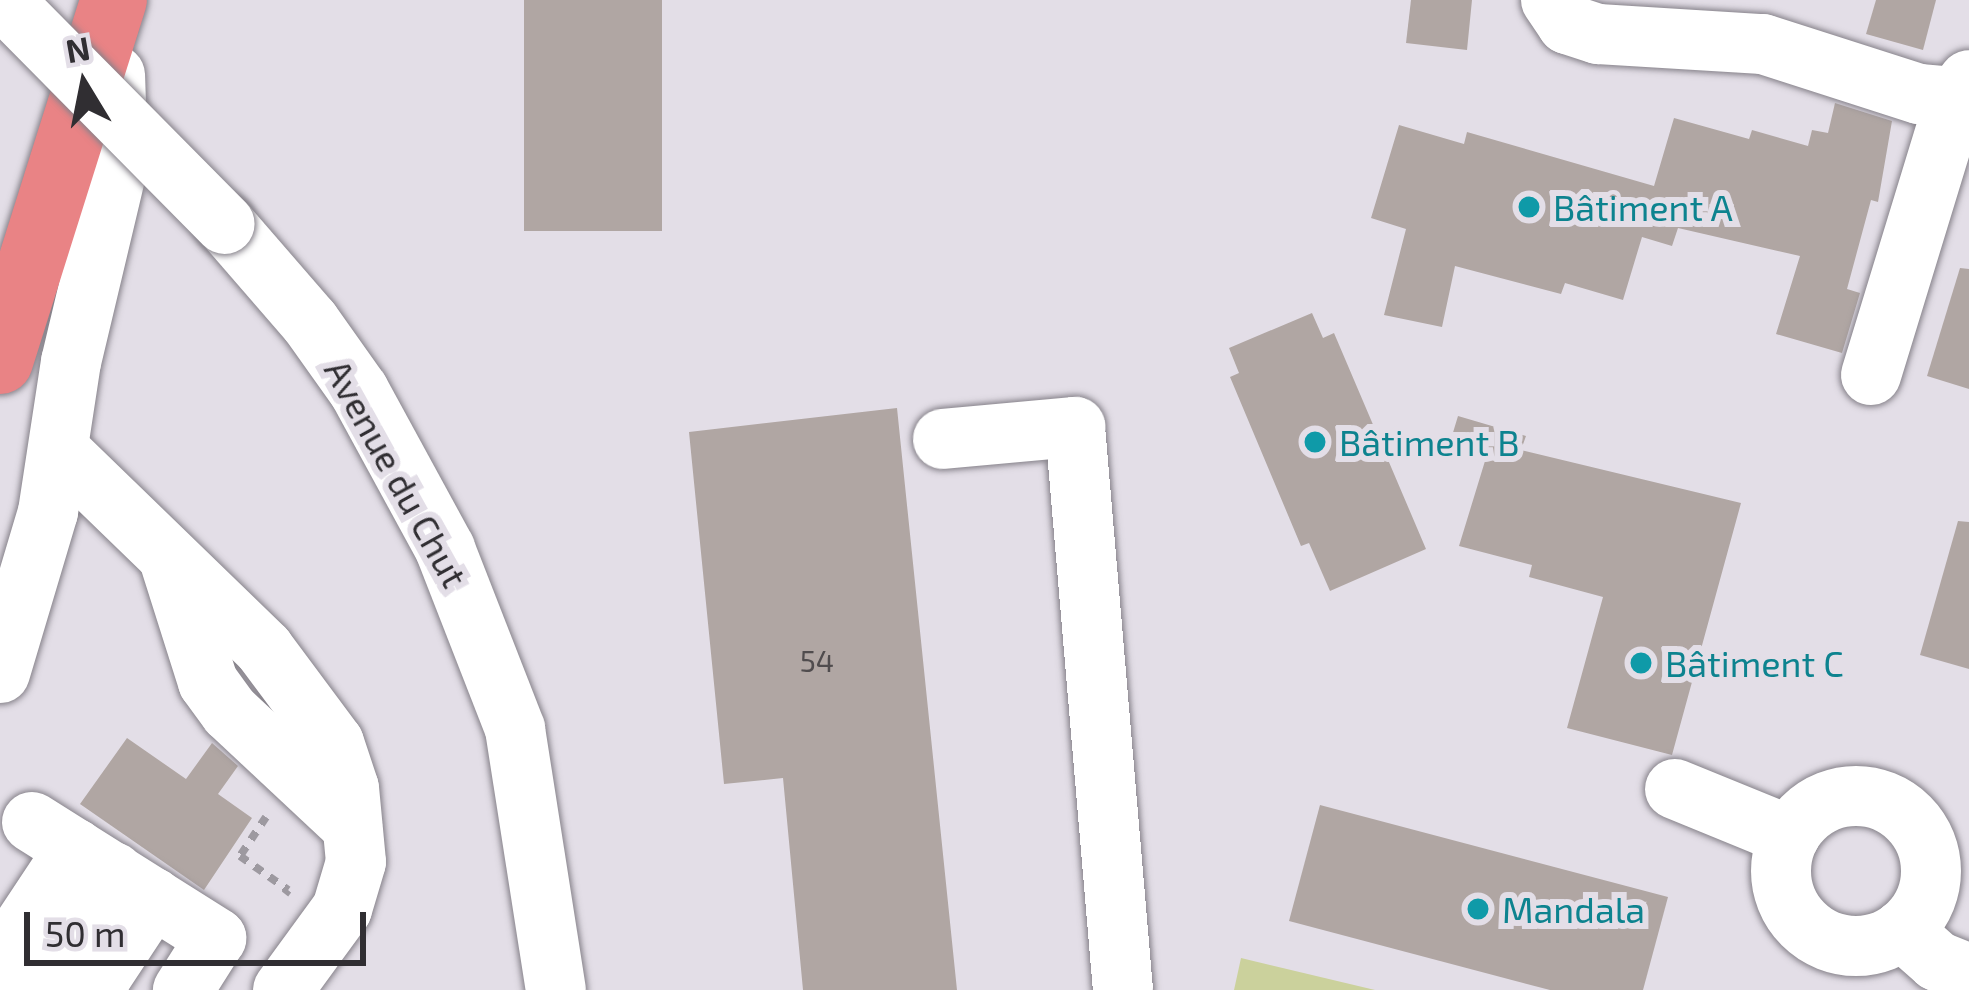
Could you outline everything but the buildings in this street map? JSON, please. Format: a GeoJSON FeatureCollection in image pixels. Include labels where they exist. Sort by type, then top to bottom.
{"type":"FeatureCollection","features":[{"type":"Feature","properties":{"kind":"highway"},"geometry":{"type":"LineString","coordinates":[[0,51],[16,0]]}},
{"type":"Feature","properties":{"kind":"highway"},"geometry":{"type":"LineString","coordinates":[[0,361],[113,3]]}},
{"type":"Feature","properties":{"kind":"street","name":"Avenue du Chut"},"geometry":{"type":"LineString","coordinates":[[3,0],[225,224],[310,322],[359,391],[463,591],[515,729],[556,990]]}},
{"type":"Feature","properties":{"kind":"street"},"geometry":{"type":"LineString","coordinates":[[1551,0],[1567,24],[1598,34],[1762,44],[1919,94],[1962,88],[1871,375]]}},
{"type":"Feature","properties":{"kind":"street"},"geometry":{"type":"LineString","coordinates":[[0,673],[61,452],[70,362],[118,164],[113,3]]}},
{"type":"Feature","properties":{"kind":"street"},"geometry":{"type":"LineString","coordinates":[[943,440],[1075,427],[1123,990]]}},
{"type":"Feature","properties":{"kind":"street"},"geometry":{"type":"LineString","coordinates":[[61,452],[264,649],[334,743],[349,788],[356,862],[342,909],[283,990]]}},
{"type":"Feature","properties":{"kind":"street"},"geometry":{"type":"LineString","coordinates":[[169,557],[208,682],[270,750],[352,826]]}},
{"type":"Feature","properties":{"kind":"street"},"geometry":{"type":"LineString","coordinates":[[1675,789],[1790,836]]}},
{"type":"Feature","properties":{"kind":"street"},"geometry":{"type":"LineString","coordinates":[[1888,954],[1928,897],[1932,872],[1916,825],[1897,808],[1849,796],[1814,810],[1790,836],[1782,884],[1804,927],[1849,947],[1888,954],[1937,962],[1969,974]]}},
{"type":"Feature","properties":{"kind":"street"},"geometry":{"type":"LineString","coordinates":[[0,962],[121,878]]}},
{"type":"Feature","properties":{"kind":"street"},"geometry":{"type":"LineString","coordinates":[[0,980],[47,934],[121,878]]}},
{"type":"Feature","properties":{"kind":"street"},"geometry":{"type":"LineString","coordinates":[[1,990],[69,948],[121,878]]}},
{"type":"Feature","properties":{"kind":"street"},"geometry":{"type":"LineString","coordinates":[[19,990],[86,963],[121,878]]}},
{"type":"Feature","properties":{"kind":"street"},"geometry":{"type":"LineString","coordinates":[[50,990],[101,977],[121,878]]}},
{"type":"Feature","properties":{"kind":"street"},"geometry":{"type":"LineString","coordinates":[[121,878],[124,990]]}},
{"type":"Feature","properties":{"kind":"street"},"geometry":{"type":"LineString","coordinates":[[121,878],[153,990]]}},
{"type":"Feature","properties":{"kind":"street"},"geometry":{"type":"LineString","coordinates":[[121,878],[216,938],[183,990]]}},
{"type":"Feature","properties":{"kind":"path"},"geometry":{"type":"LineString","coordinates":[[270,750],[254,776],[278,797],[240,856],[288,890],[278,904]]}},
{"type":"Feature","properties":{"kind":"green space"},"geometry":{"type":"Polygon","coordinates":[[[1241,958],[1375,990],[1234,990],[1241,958]]]}},
{"type":"Feature","properties":{"kind":"place","name":"Bâtiment A"},"geometry":{"type":"Point","coordinates":[1529,207]}},
{"type":"Feature","properties":{"kind":"place","name":"Bâtiment B"},"geometry":{"type":"Point","coordinates":[1315,442]}},
{"type":"Feature","properties":{"kind":"place","name":"Bâtiment C"},"geometry":{"type":"Point","coordinates":[1641,663]}},
{"type":"Feature","properties":{"kind":"place","name":"Mandala"},"geometry":{"type":"Point","coordinates":[1478,909]}}]}
